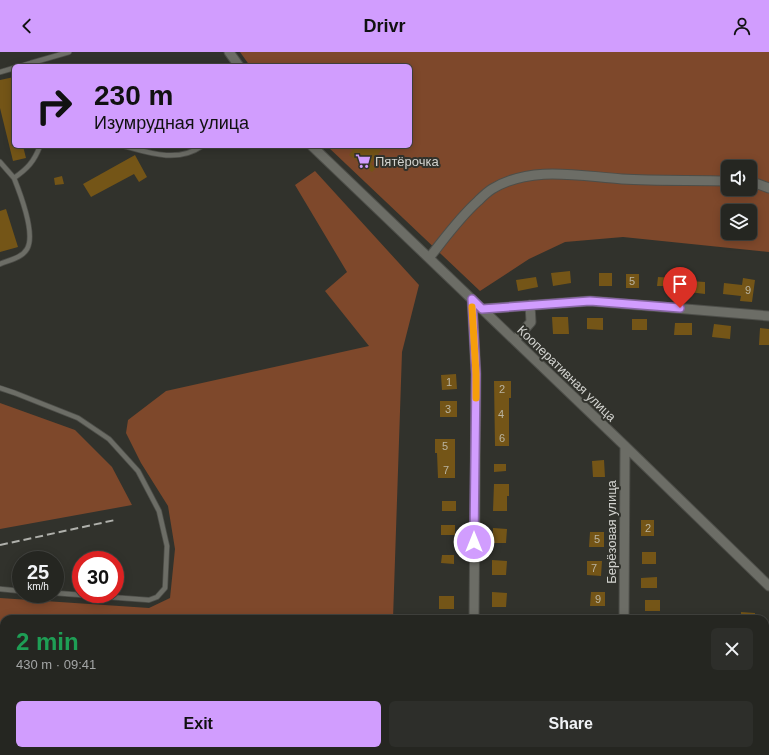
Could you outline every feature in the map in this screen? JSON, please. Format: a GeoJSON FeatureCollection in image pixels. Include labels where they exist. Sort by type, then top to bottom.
{"type":"FeatureCollection","features":[{"type":"Feature","properties":{"kind":"street"},"geometry":{"type":"LineString","coordinates":[[229,52],[238,64]]}},
{"type":"Feature","properties":{"kind":"street","name":"Кооперативная улица"},"geometry":{"type":"LineString","coordinates":[[314,148],[769,586]]}},
{"type":"Feature","properties":{"kind":"street"},"geometry":{"type":"LineString","coordinates":[[429,258],[458,221],[490,190],[504,182],[524,176],[538,174],[585,175],[623,179],[721,181]]}},
{"type":"Feature","properties":{"kind":"street"},"geometry":{"type":"LineString","coordinates":[[757,184],[769,188]]}},
{"type":"Feature","properties":{"kind":"street"},"geometry":{"type":"LineString","coordinates":[[472,299],[476,374],[474,615]]}},
{"type":"Feature","properties":{"kind":"street"},"geometry":{"type":"LineString","coordinates":[[482,309],[590,301],[769,316]]}},
{"type":"Feature","properties":{"kind":"street"},"geometry":{"type":"LineString","coordinates":[[514,340],[531,322],[530,305]]}},
{"type":"Feature","properties":{"kind":"street","name":"Берёзовая улица"},"geometry":{"type":"LineString","coordinates":[[624,615],[625,446]]}},
{"type":"Feature","properties":{"kind":"lane"},"geometry":{"type":"LineString","coordinates":[[31,64],[69,52]]}},
{"type":"Feature","properties":{"kind":"lane"},"geometry":{"type":"LineString","coordinates":[[0,72],[12,69]]}},
{"type":"Feature","properties":{"kind":"lane"},"geometry":{"type":"LineString","coordinates":[[14,178],[28,168],[39,148]]}},
{"type":"Feature","properties":{"kind":"lane"},"geometry":{"type":"LineString","coordinates":[[133,148],[167,156],[181,155],[197,148]]}},
{"type":"Feature","properties":{"kind":"lane"},"geometry":{"type":"LineString","coordinates":[[0,162],[14,178],[27,215],[29,237],[28,248],[19,257],[0,264]]}},
{"type":"Feature","properties":{"kind":"lane"},"geometry":{"type":"LineString","coordinates":[[0,388],[78,418],[109,439],[138,471],[159,511],[167,546],[165,588],[157,597],[149,600],[64,594]]}},
{"type":"Feature","properties":{"kind":"lane"},"geometry":{"type":"LineString","coordinates":[[0,590],[12,591]]}},
{"type":"Feature","properties":{"kind":"shaded area"},"geometry":{"type":"Polygon","coordinates":[[[240,52],[769,52],[769,252],[623,237],[565,242],[529,259],[480,291],[329,148],[412,148],[412,64],[249,64],[240,52]]]}},
{"type":"Feature","properties":{"kind":"shaded area"},"geometry":{"type":"Polygon","coordinates":[[[315,171],[419,285],[402,352],[393,615],[0,615],[0,598],[12,599],[12,603],[64,602],[149,608],[170,598],[175,549],[168,506],[141,463],[126,433],[128,420],[166,391],[369,346],[325,291],[347,272],[295,185],[315,171]]]}},
{"type":"Feature","properties":{"kind":"shaded area"},"geometry":{"type":"Polygon","coordinates":[[[0,403],[75,430],[112,467],[132,505],[0,529],[0,403]]]}},
{"type":"Feature","properties":{"kind":"building"},"geometry":{"type":"Polygon","coordinates":[[[12,77],[12,148],[24,148],[26,158],[13,161],[0,108],[0,80],[12,77]]]}},
{"type":"Feature","properties":{"kind":"building"},"geometry":{"type":"Polygon","coordinates":[[[354,148],[382,149],[371,164],[376,168],[372,172],[349,155],[354,148]]]}},
{"type":"Feature","properties":{"kind":"building"},"geometry":{"type":"Polygon","coordinates":[[[135,155],[147,177],[139,182],[134,174],[91,197],[83,184],[135,155]]]}},
{"type":"Feature","properties":{"kind":"building"},"geometry":{"type":"Polygon","coordinates":[[[62,176],[64,184],[55,185],[54,178],[62,176]]]}},
{"type":"Feature","properties":{"kind":"building"},"geometry":{"type":"Polygon","coordinates":[[[6,209],[18,247],[0,252],[0,211],[6,209]]]}},
{"type":"Feature","properties":{"kind":"building"},"geometry":{"type":"Polygon","coordinates":[[[570,271],[571,283],[553,286],[551,273],[570,271]]]}},
{"type":"Feature","properties":{"kind":"building"},"geometry":{"type":"Polygon","coordinates":[[[599,273],[612,273],[612,286],[599,286],[599,273]]]}},
{"type":"Feature","properties":{"kind":"building"},"geometry":{"type":"Polygon","coordinates":[[[626,274],[639,274],[639,288],[626,288],[626,274]]]}},
{"type":"Feature","properties":{"kind":"building"},"geometry":{"type":"Polygon","coordinates":[[[536,277],[538,287],[518,291],[516,280],[536,277]]]}},
{"type":"Feature","properties":{"kind":"building"},"geometry":{"type":"Polygon","coordinates":[[[658,277],[674,278],[674,286],[657,286],[658,277]]]}},
{"type":"Feature","properties":{"kind":"building"},"geometry":{"type":"Polygon","coordinates":[[[743,278],[755,280],[752,302],[740,301],[741,296],[723,294],[724,283],[742,285],[743,278]]]}},
{"type":"Feature","properties":{"kind":"building"},"geometry":{"type":"Polygon","coordinates":[[[690,281],[705,282],[705,294],[689,292],[690,281]]]}},
{"type":"Feature","properties":{"kind":"building"},"geometry":{"type":"Polygon","coordinates":[[[552,317],[568,317],[569,334],[553,334],[552,317]]]}},
{"type":"Feature","properties":{"kind":"building"},"geometry":{"type":"Polygon","coordinates":[[[587,318],[603,318],[603,330],[587,329],[587,318]]]}},
{"type":"Feature","properties":{"kind":"building"},"geometry":{"type":"Polygon","coordinates":[[[632,319],[647,319],[647,330],[632,330],[632,319]]]}},
{"type":"Feature","properties":{"kind":"building"},"geometry":{"type":"Polygon","coordinates":[[[675,323],[692,323],[692,335],[674,335],[675,323]]]}},
{"type":"Feature","properties":{"kind":"building"},"geometry":{"type":"Polygon","coordinates":[[[714,324],[731,326],[730,339],[712,337],[714,324]]]}},
{"type":"Feature","properties":{"kind":"building"},"geometry":{"type":"Polygon","coordinates":[[[760,328],[769,329],[769,345],[759,345],[760,328]]]}},
{"type":"Feature","properties":{"kind":"building"},"geometry":{"type":"Polygon","coordinates":[[[456,374],[457,389],[442,390],[441,375],[456,374]]]}},
{"type":"Feature","properties":{"kind":"building"},"geometry":{"type":"Polygon","coordinates":[[[494,381],[511,381],[511,398],[509,398],[509,446],[495,446],[494,381]]]}},
{"type":"Feature","properties":{"kind":"building"},"geometry":{"type":"Polygon","coordinates":[[[440,401],[457,401],[457,417],[440,417],[440,401]]]}},
{"type":"Feature","properties":{"kind":"building"},"geometry":{"type":"Polygon","coordinates":[[[435,439],[455,439],[455,478],[438,478],[435,439]]]}},
{"type":"Feature","properties":{"kind":"building"},"geometry":{"type":"Polygon","coordinates":[[[604,460],[605,477],[593,477],[592,461],[604,460]]]}},
{"type":"Feature","properties":{"kind":"building"},"geometry":{"type":"Polygon","coordinates":[[[494,464],[506,464],[506,471],[494,472],[494,464]]]}},
{"type":"Feature","properties":{"kind":"building"},"geometry":{"type":"Polygon","coordinates":[[[494,484],[509,484],[507,511],[493,511],[494,484]]]}},
{"type":"Feature","properties":{"kind":"building"},"geometry":{"type":"Polygon","coordinates":[[[442,501],[456,501],[456,511],[442,511],[442,501]]]}},
{"type":"Feature","properties":{"kind":"building"},"geometry":{"type":"Polygon","coordinates":[[[641,520],[654,520],[654,536],[641,536],[641,520]]]}},
{"type":"Feature","properties":{"kind":"building"},"geometry":{"type":"Polygon","coordinates":[[[441,525],[455,525],[455,535],[441,535],[441,525]]]}},
{"type":"Feature","properties":{"kind":"building"},"geometry":{"type":"Polygon","coordinates":[[[493,528],[507,529],[506,543],[492,543],[493,528]]]}},
{"type":"Feature","properties":{"kind":"building"},"geometry":{"type":"Polygon","coordinates":[[[590,532],[604,532],[604,547],[589,547],[590,532]]]}},
{"type":"Feature","properties":{"kind":"building"},"geometry":{"type":"Polygon","coordinates":[[[642,552],[656,552],[656,564],[642,564],[642,552]]]}},
{"type":"Feature","properties":{"kind":"building"},"geometry":{"type":"Polygon","coordinates":[[[442,555],[454,555],[454,564],[441,563],[442,555]]]}},
{"type":"Feature","properties":{"kind":"building"},"geometry":{"type":"Polygon","coordinates":[[[492,560],[507,561],[506,575],[492,575],[492,560]]]}},
{"type":"Feature","properties":{"kind":"building"},"geometry":{"type":"Polygon","coordinates":[[[587,561],[602,561],[601,576],[587,575],[587,561]]]}},
{"type":"Feature","properties":{"kind":"building"},"geometry":{"type":"Polygon","coordinates":[[[657,577],[657,588],[641,588],[641,578],[657,577]]]}},
{"type":"Feature","properties":{"kind":"building"},"geometry":{"type":"Polygon","coordinates":[[[492,592],[507,593],[506,607],[492,607],[492,592]]]}},
{"type":"Feature","properties":{"kind":"building"},"geometry":{"type":"Polygon","coordinates":[[[591,592],[605,592],[605,606],[590,606],[591,592]]]}},
{"type":"Feature","properties":{"kind":"building"},"geometry":{"type":"Polygon","coordinates":[[[439,596],[454,596],[454,609],[439,609],[439,596]]]}},
{"type":"Feature","properties":{"kind":"building"},"geometry":{"type":"Polygon","coordinates":[[[645,600],[660,600],[660,611],[645,611],[645,600]]]}},
{"type":"Feature","properties":{"kind":"building"},"geometry":{"type":"Polygon","coordinates":[[[741,612],[755,613],[755,615],[741,615],[741,612]]]}},
{"type":"Feature","properties":{"kind":"railway"},"geometry":{"type":"LineString","coordinates":[[0,545],[115,520]]}},
{"type":"Feature","properties":{"kind":"slow traffic"},"geometry":{"type":"LineString","coordinates":[[472,307],[476,398]]}},
{"type":"Feature","properties":{"kind":"place","name":"Пятёрочка"},"geometry":{"type":"Point","coordinates":[363,161]}},
{"type":"Feature","properties":{"kind":"route"},"geometry":{"type":"LineString","coordinates":[[474,542],[476,374],[472,299],[482,309],[590,301],[680,308]]}}]}
